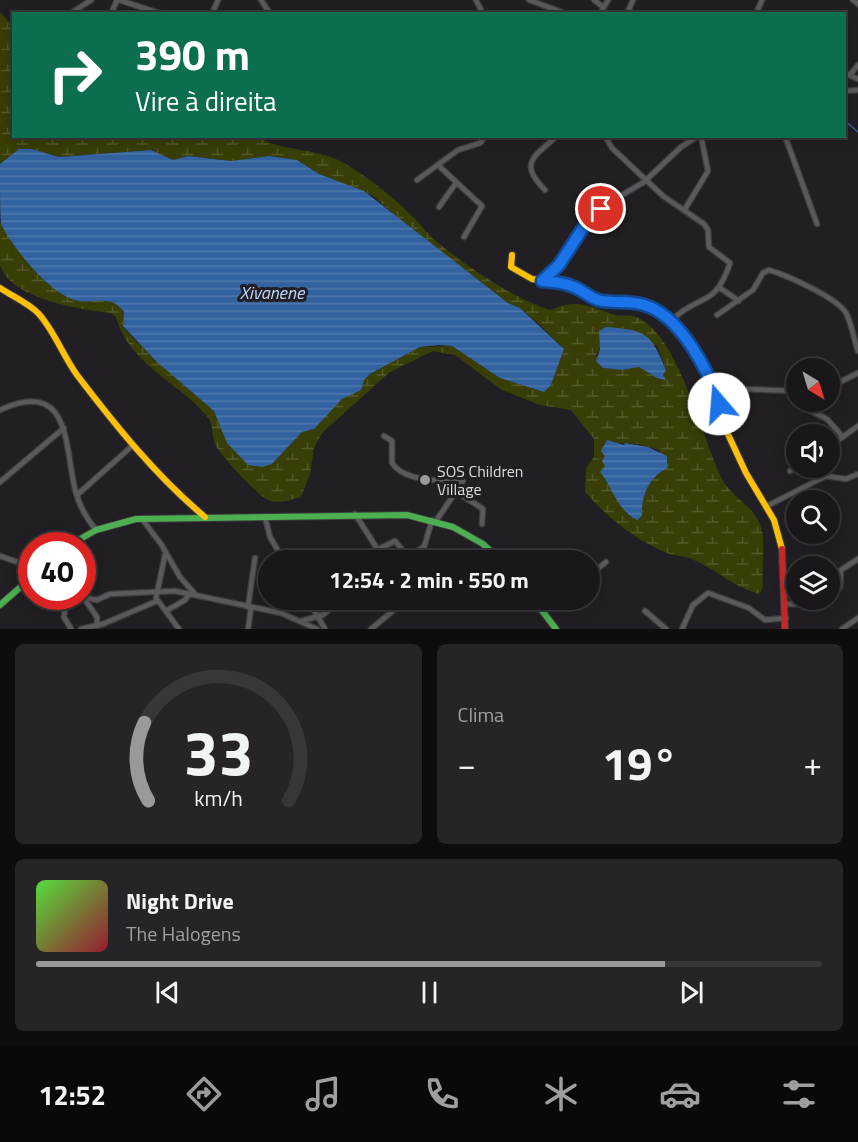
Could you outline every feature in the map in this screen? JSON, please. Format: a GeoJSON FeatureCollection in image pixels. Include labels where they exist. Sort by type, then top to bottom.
{"type":"FeatureCollection","features":[{"type":"Feature","properties":{"kind":"street"},"geometry":{"type":"LineString","coordinates":[[73,12],[91,0]]}},
{"type":"Feature","properties":{"kind":"street"},"geometry":{"type":"LineString","coordinates":[[118,0],[156,12]]}},
{"type":"Feature","properties":{"kind":"street"},"geometry":{"type":"LineString","coordinates":[[261,0],[269,12]]}},
{"type":"Feature","properties":{"kind":"street"},"geometry":{"type":"LineString","coordinates":[[529,0],[562,12]]}},
{"type":"Feature","properties":{"kind":"street"},"geometry":{"type":"LineString","coordinates":[[594,0],[602,6]]}},
{"type":"Feature","properties":{"kind":"street"},"geometry":{"type":"LineString","coordinates":[[600,12],[602,6],[608,0]]}},
{"type":"Feature","properties":{"kind":"street"},"geometry":{"type":"LineString","coordinates":[[853,0],[858,4]]}},
{"type":"Feature","properties":{"kind":"street"},"geometry":{"type":"LineString","coordinates":[[858,65],[847,74],[858,79]]}},
{"type":"Feature","properties":{"kind":"street"},"geometry":{"type":"LineString","coordinates":[[417,180],[458,150],[483,141],[485,138]]}},
{"type":"Feature","properties":{"kind":"street"},"geometry":{"type":"LineString","coordinates":[[545,190],[530,173],[530,167],[543,148],[555,138]]}},
{"type":"Feature","properties":{"kind":"street"},"geometry":{"type":"LineString","coordinates":[[606,138],[612,148],[663,196],[686,209],[708,230],[709,247],[730,263],[720,288],[709,298],[688,307],[672,320]]}},
{"type":"Feature","properties":{"kind":"street"},"geometry":{"type":"LineString","coordinates":[[542,281],[559,265],[594,211],[601,209],[647,179],[681,147],[697,138]]}},
{"type":"Feature","properties":{"kind":"street"},"geometry":{"type":"LineString","coordinates":[[686,209],[708,171],[700,138]]}},
{"type":"Feature","properties":{"kind":"street"},"geometry":{"type":"LineString","coordinates":[[786,138],[817,224]]}},
{"type":"Feature","properties":{"kind":"street"},"geometry":{"type":"LineString","coordinates":[[439,166],[483,209],[464,237]]}},
{"type":"Feature","properties":{"kind":"street"},"geometry":{"type":"LineString","coordinates":[[439,207],[456,183]]}},
{"type":"Feature","properties":{"kind":"street"},"geometry":{"type":"LineString","coordinates":[[512,255],[512,267],[532,279],[574,286],[603,301],[626,300],[644,305],[672,320],[709,372],[726,430],[746,473],[767,506],[784,555],[786,588]]}},
{"type":"Feature","properties":{"kind":"street"},"geometry":{"type":"LineString","coordinates":[[717,315],[756,287],[766,270],[776,272],[840,306],[847,315],[858,351]]}},
{"type":"Feature","properties":{"kind":"street"},"geometry":{"type":"LineString","coordinates":[[0,288],[38,313],[76,374],[110,414],[132,446],[181,497],[205,517]]}},
{"type":"Feature","properties":{"kind":"street"},"geometry":{"type":"LineString","coordinates":[[720,288],[739,301]]}},
{"type":"Feature","properties":{"kind":"street"},"geometry":{"type":"LineString","coordinates":[[840,382],[858,373]]}},
{"type":"Feature","properties":{"kind":"street"},"geometry":{"type":"LineString","coordinates":[[716,393],[744,389],[786,391]]}},
{"type":"Feature","properties":{"kind":"street"},"geometry":{"type":"LineString","coordinates":[[0,410],[38,402],[46,405],[58,416],[64,428],[77,495],[96,530]]}},
{"type":"Feature","properties":{"kind":"street"},"geometry":{"type":"LineString","coordinates":[[812,412],[827,419],[843,437]]}},
{"type":"Feature","properties":{"kind":"street"},"geometry":{"type":"LineString","coordinates":[[840,439],[858,426]]}},
{"type":"Feature","properties":{"kind":"street"},"geometry":{"type":"LineString","coordinates":[[0,482],[64,428]]}},
{"type":"Feature","properties":{"kind":"street"},"geometry":{"type":"LineString","coordinates":[[384,435],[392,441],[392,463],[401,472],[435,480],[461,479],[463,484],[434,520],[422,550]]}},
{"type":"Feature","properties":{"kind":"street"},"geometry":{"type":"LineString","coordinates":[[77,495],[132,446]]}},
{"type":"Feature","properties":{"kind":"street"},"geometry":{"type":"LineString","coordinates":[[767,506],[782,501],[821,478],[846,479],[858,474]]}},
{"type":"Feature","properties":{"kind":"street"},"geometry":{"type":"LineString","coordinates":[[456,491],[483,509],[482,524]]}},
{"type":"Feature","properties":{"kind":"street"},"geometry":{"type":"LineString","coordinates":[[355,514],[377,550],[395,541],[402,550]]}},
{"type":"Feature","properties":{"kind":"street"},"geometry":{"type":"LineString","coordinates":[[92,532],[142,519],[407,515],[434,520],[470,535],[488,550]]}},
{"type":"Feature","properties":{"kind":"street"},"geometry":{"type":"LineString","coordinates":[[265,517],[277,550]]}},
{"type":"Feature","properties":{"kind":"street"},"geometry":{"type":"LineString","coordinates":[[142,519],[161,544],[165,555],[192,594]]}},
{"type":"Feature","properties":{"kind":"street"},"geometry":{"type":"LineString","coordinates":[[419,550],[423,547]]}},
{"type":"Feature","properties":{"kind":"street"},"geometry":{"type":"LineString","coordinates":[[165,555],[155,592],[158,601],[179,629]]}},
{"type":"Feature","properties":{"kind":"street"},"geometry":{"type":"LineString","coordinates":[[0,556],[18,562]]}},
{"type":"Feature","properties":{"kind":"street"},"geometry":{"type":"LineString","coordinates":[[248,629],[255,558]]}},
{"type":"Feature","properties":{"kind":"street"},"geometry":{"type":"LineString","coordinates":[[840,587],[841,570],[858,558]]}},
{"type":"Feature","properties":{"kind":"street"},"geometry":{"type":"LineString","coordinates":[[600,567],[606,562]]}},
{"type":"Feature","properties":{"kind":"street"},"geometry":{"type":"LineString","coordinates":[[0,605],[18,589]]}},
{"type":"Feature","properties":{"kind":"street"},"geometry":{"type":"LineString","coordinates":[[96,600],[110,594],[170,590],[281,612],[317,629]]}},
{"type":"Feature","properties":{"kind":"street"},"geometry":{"type":"LineString","coordinates":[[682,629],[693,605],[708,593],[750,608],[765,620],[786,618]]}},
{"type":"Feature","properties":{"kind":"street"},"geometry":{"type":"LineString","coordinates":[[166,611],[192,594]]}},
{"type":"Feature","properties":{"kind":"street"},"geometry":{"type":"LineString","coordinates":[[81,629],[97,626],[158,601]]}},
{"type":"Feature","properties":{"kind":"street"},"geometry":{"type":"LineString","coordinates":[[65,610],[64,617],[71,629]]}},
{"type":"Feature","properties":{"kind":"street"},"geometry":{"type":"LineString","coordinates":[[92,610],[96,615],[97,626]]}},
{"type":"Feature","properties":{"kind":"street"},"geometry":{"type":"LineString","coordinates":[[314,610],[324,629]]}},
{"type":"Feature","properties":{"kind":"street"},"geometry":{"type":"LineString","coordinates":[[302,621],[319,617],[328,610]]}},
{"type":"Feature","properties":{"kind":"street"},"geometry":{"type":"LineString","coordinates":[[371,629],[394,610]]}},
{"type":"Feature","properties":{"kind":"street"},"geometry":{"type":"LineString","coordinates":[[546,610],[543,612],[556,629]]}},
{"type":"Feature","properties":{"kind":"street"},"geometry":{"type":"LineString","coordinates":[[645,610],[666,629]]}},
{"type":"Feature","properties":{"kind":"street"},"geometry":{"type":"LineString","coordinates":[[785,629],[787,610]]}},
{"type":"Feature","properties":{"kind":"street"},"geometry":{"type":"LineString","coordinates":[[842,629],[858,618]]}},
{"type":"Feature","properties":{"kind":"green space"},"geometry":{"type":"Polygon","coordinates":[[[0,12],[12,25],[12,138],[261,138],[278,145],[322,154],[344,163],[371,181],[396,201],[449,251],[491,281],[521,298],[550,310],[568,304],[590,306],[615,315],[633,316],[649,325],[663,341],[675,362],[721,477],[730,490],[753,513],[761,527],[763,586],[760,594],[734,584],[694,560],[667,553],[623,527],[585,492],[586,468],[594,457],[594,439],[571,410],[540,405],[502,390],[455,355],[433,351],[390,372],[322,433],[314,448],[310,474],[301,497],[279,502],[266,499],[247,483],[219,450],[214,442],[211,422],[207,416],[142,360],[131,347],[116,317],[111,313],[66,305],[31,294],[6,276],[0,264],[0,222],[40,276],[77,301],[106,300],[116,303],[124,312],[123,327],[135,340],[214,411],[220,425],[272,464],[302,432],[314,429],[327,413],[370,374],[420,347],[452,346],[500,378],[544,391],[551,385],[564,349],[520,308],[508,303],[406,225],[372,195],[319,174],[297,160],[269,156],[231,161],[188,156],[173,160],[151,150],[59,157],[32,149],[19,149],[0,164],[0,12]],[[657,345],[600,349],[596,355],[603,368],[621,370],[639,367],[665,380],[663,375],[666,370],[657,345]],[[619,443],[605,456],[605,478],[628,515],[642,515],[647,488],[655,477],[667,468],[659,450],[638,444],[619,443]]]}},
{"type":"Feature","properties":{"kind":"water","name":"Xivanene"},"geometry":{"type":"Polygon","coordinates":[[[19,149],[32,149],[59,157],[151,150],[173,160],[188,156],[231,161],[269,156],[297,160],[319,174],[364,191],[508,303],[520,308],[564,349],[551,385],[544,392],[500,378],[452,346],[420,347],[370,374],[364,380],[361,390],[342,399],[314,429],[302,432],[272,464],[262,467],[248,465],[227,443],[214,411],[156,361],[123,326],[124,312],[119,306],[108,301],[85,302],[67,297],[44,280],[14,245],[1,224],[0,164],[19,149]]]}},
{"type":"Feature","properties":{"kind":"water"},"geometry":{"type":"Polygon","coordinates":[[[606,327],[639,332],[651,341],[666,370],[663,375],[666,380],[657,378],[639,367],[622,370],[603,368],[596,361],[600,349],[599,331],[606,327]]]}},
{"type":"Feature","properties":{"kind":"water"},"geometry":{"type":"Polygon","coordinates":[[[607,440],[624,445],[625,443],[648,447],[667,456],[667,468],[655,477],[647,488],[642,516],[637,520],[620,505],[600,472],[605,466],[602,461],[605,456],[601,451],[607,440]]]}},
{"type":"Feature","properties":{"kind":"waterway"},"geometry":{"type":"LineString","coordinates":[[846,122],[858,132]]}},
{"type":"Feature","properties":{"kind":"traffic: fast"},"geometry":{"type":"LineString","coordinates":[[92,532],[136,519],[407,515],[453,527],[489,550]]}},
{"type":"Feature","properties":{"kind":"traffic: fast"},"geometry":{"type":"LineString","coordinates":[[0,605],[18,589]]}},
{"type":"Feature","properties":{"kind":"traffic: fast"},"geometry":{"type":"LineString","coordinates":[[542,610],[556,629]]}},
{"type":"Feature","properties":{"kind":"traffic: slow"},"geometry":{"type":"LineString","coordinates":[[512,255],[511,267],[532,279],[574,286],[594,299],[626,300],[647,306],[674,323],[709,373],[726,430],[746,473],[774,520],[782,549]]}},
{"type":"Feature","properties":{"kind":"traffic: slow"},"geometry":{"type":"LineString","coordinates":[[0,288],[38,313],[49,327],[77,375],[122,432],[153,468],[205,517]]}},
{"type":"Feature","properties":{"kind":"traffic: jam"},"geometry":{"type":"LineString","coordinates":[[782,549],[785,629]]}},
{"type":"Feature","properties":{"kind":"place","name":"SOS Children Village"},"geometry":{"type":"Point","coordinates":[425,480]}},
{"type":"Feature","properties":{"kind":"route"},"geometry":{"type":"LineString","coordinates":[[601,209],[594,211],[578,233],[572,248],[559,265],[542,281],[574,286],[594,299],[626,300],[644,305],[672,320],[709,372],[719,404]]}}]}
